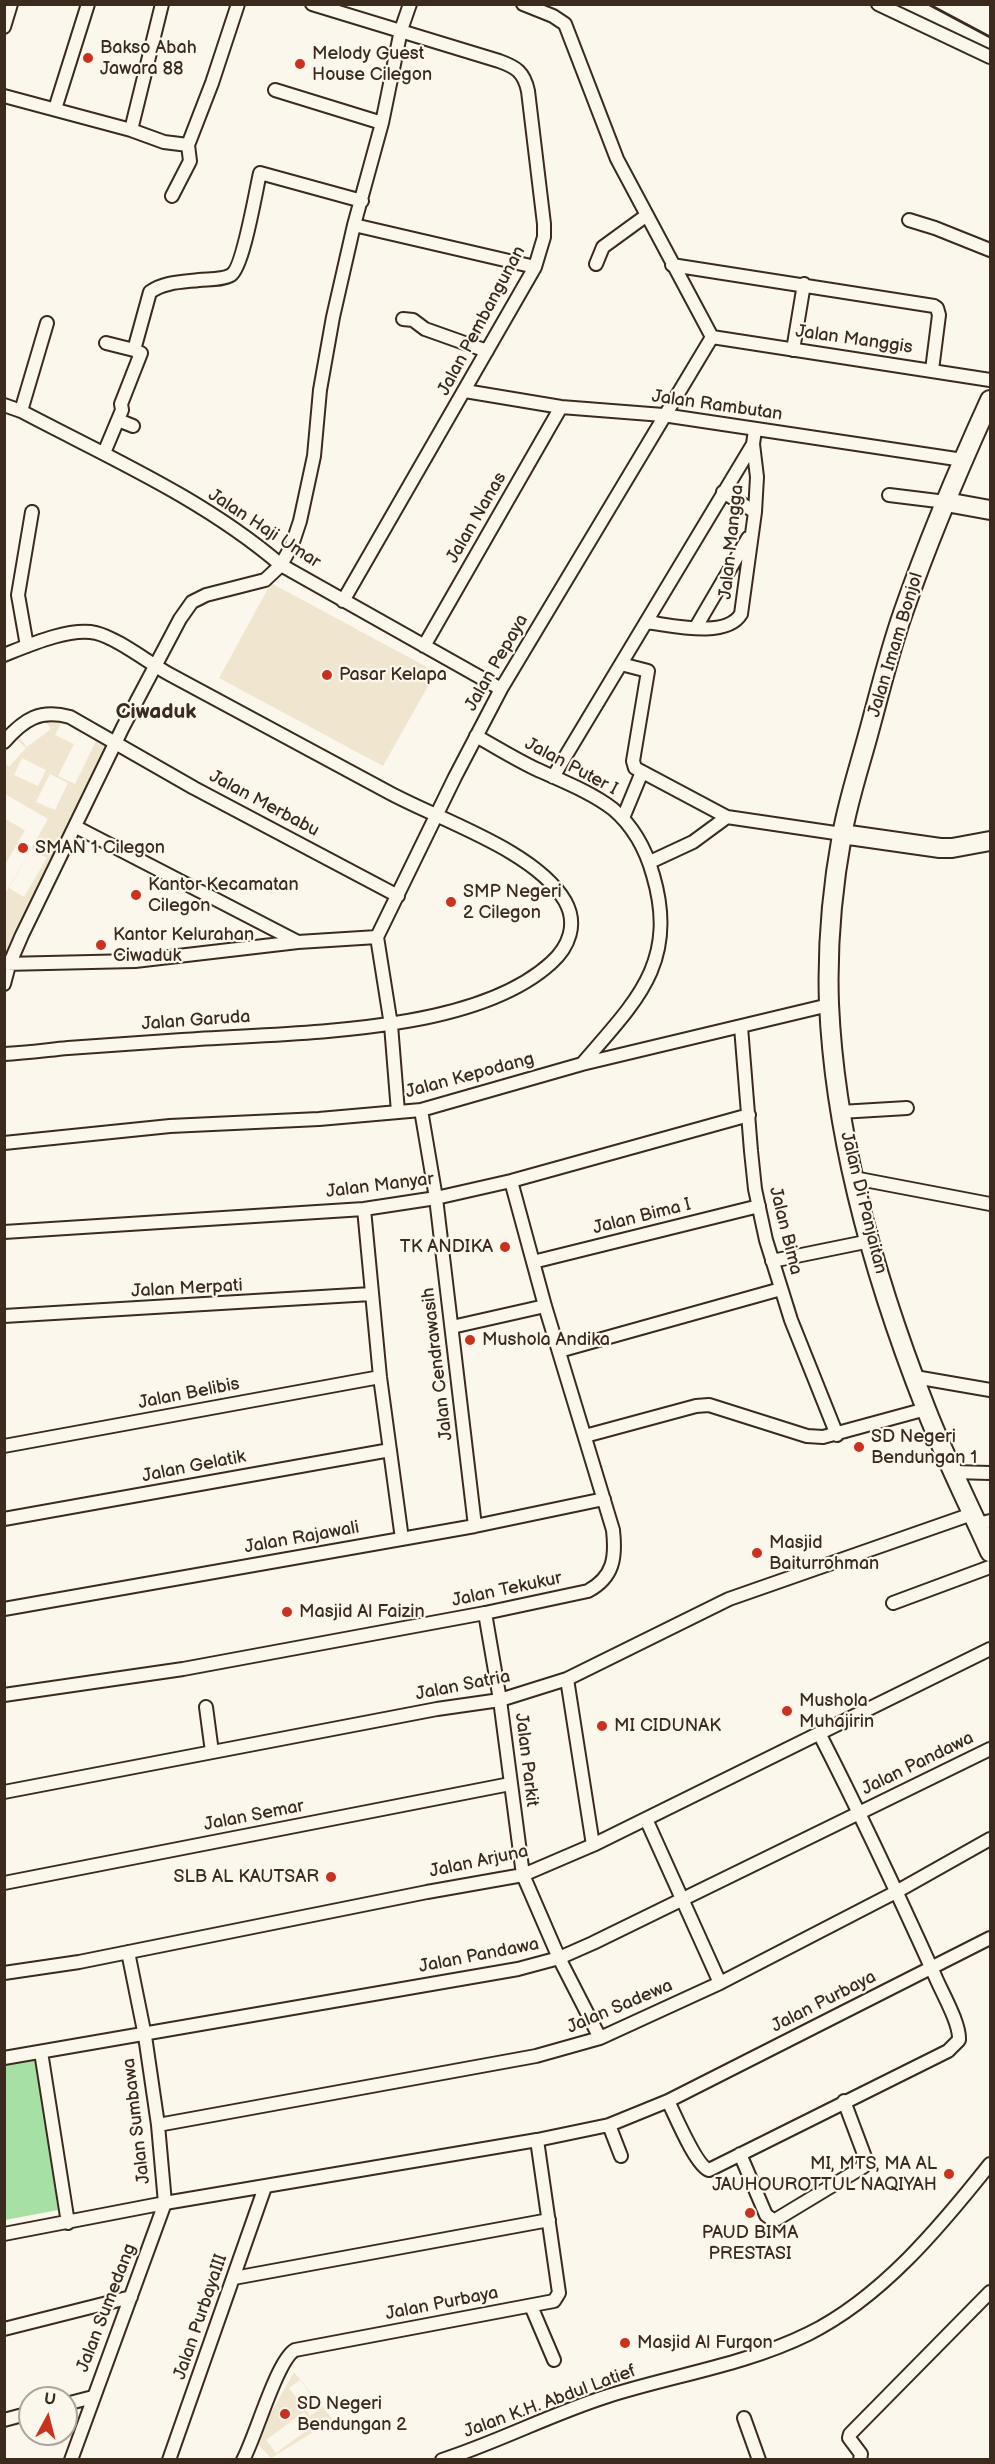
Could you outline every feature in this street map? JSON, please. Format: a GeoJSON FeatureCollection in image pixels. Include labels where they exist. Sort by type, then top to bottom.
{"type":"FeatureCollection","features":[{"type":"Feature","properties":{"kind":"street"},"geometry":{"type":"LineString","coordinates":[[4,27],[11,4]]}},
{"type":"Feature","properties":{"kind":"street"},"geometry":{"type":"LineString","coordinates":[[55,109],[88,4]]}},
{"type":"Feature","properties":{"kind":"street"},"geometry":{"type":"LineString","coordinates":[[131,130],[162,4]]}},
{"type":"Feature","properties":{"kind":"street"},"geometry":{"type":"LineString","coordinates":[[172,196],[190,162],[188,145],[212,83],[238,4]]}},
{"type":"Feature","properties":{"kind":"street","name":"Jalan Pembangunan"},"geometry":{"type":"LineString","coordinates":[[312,4],[512,66],[525,78],[544,224],[544,237],[535,267],[343,601]]}},
{"type":"Feature","properties":{"kind":"street"},"geometry":{"type":"LineString","coordinates":[[4,984],[7,964],[116,742],[180,619],[192,602],[206,595],[265,580],[281,565],[292,545],[308,489],[314,456],[322,379],[333,316],[354,225],[382,123],[401,30],[411,4]]}},
{"type":"Feature","properties":{"kind":"street"},"geometry":{"type":"LineString","coordinates":[[523,4],[554,16],[565,24],[617,159],[712,337]]}},
{"type":"Feature","properties":{"kind":"street"},"geometry":{"type":"LineString","coordinates":[[878,4],[990,57]]}},
{"type":"Feature","properties":{"kind":"street"},"geometry":{"type":"LineString","coordinates":[[275,90],[382,123]]}},
{"type":"Feature","properties":{"kind":"street"},"geometry":{"type":"LineString","coordinates":[[4,96],[131,130],[164,142],[188,145]]}},
{"type":"Feature","properties":{"kind":"street"},"geometry":{"type":"LineString","coordinates":[[134,350],[150,292],[171,283],[229,277],[237,270],[260,173],[362,201]]}},
{"type":"Feature","properties":{"kind":"street"},"geometry":{"type":"LineString","coordinates":[[596,264],[603,246],[647,215]]}},
{"type":"Feature","properties":{"kind":"street"},"geometry":{"type":"LineString","coordinates":[[909,220],[990,250]]}},
{"type":"Feature","properties":{"kind":"street"},"geometry":{"type":"LineString","coordinates":[[354,225],[535,267]]}},
{"type":"Feature","properties":{"kind":"street"},"geometry":{"type":"LineString","coordinates":[[672,265],[804,284],[937,308],[939,315],[932,370]]}},
{"type":"Feature","properties":{"kind":"street"},"geometry":{"type":"LineString","coordinates":[[793,350],[804,284]]}},
{"type":"Feature","properties":{"kind":"street"},"geometry":{"type":"LineString","coordinates":[[403,319],[413,320],[425,329],[487,351]]}},
{"type":"Feature","properties":{"kind":"street"},"geometry":{"type":"LineString","coordinates":[[21,411],[47,323]]}},
{"type":"Feature","properties":{"kind":"street","name":"Jalan Manggis"},"geometry":{"type":"LineString","coordinates":[[712,337],[990,381]]}},
{"type":"Feature","properties":{"kind":"street","name":"Jalan Pepaya"},"geometry":{"type":"LineString","coordinates":[[377,937],[501,689],[712,337]]}},
{"type":"Feature","properties":{"kind":"street"},"geometry":{"type":"LineString","coordinates":[[104,453],[122,410],[121,404],[141,353],[106,343]]}},
{"type":"Feature","properties":{"kind":"street","name":"Jalan Rambutan"},"geometry":{"type":"LineString","coordinates":[[465,391],[561,407],[663,416],[963,460]]}},
{"type":"Feature","properties":{"kind":"street","name":"Jalan Imam Bonjol"},"geometry":{"type":"LineString","coordinates":[[842,834],[900,624],[946,502],[990,400]]}},
{"type":"Feature","properties":{"kind":"street","name":"Jalan Haji Umar"},"geometry":{"type":"LineString","coordinates":[[4,405],[21,411],[156,480],[262,549],[281,565],[501,689]]}},
{"type":"Feature","properties":{"kind":"street","name":"Jalan Nanas"},"geometry":{"type":"LineString","coordinates":[[424,646],[561,407]]}},
{"type":"Feature","properties":{"kind":"street"},"geometry":{"type":"LineString","coordinates":[[118,420],[133,426]]}},
{"type":"Feature","properties":{"kind":"street"},"geometry":{"type":"LineString","coordinates":[[553,777],[753,444],[755,430]]}},
{"type":"Feature","properties":{"kind":"street","name":"Jalan Mangga"},"geometry":{"type":"LineString","coordinates":[[646,621],[721,629],[737,621],[741,614],[747,584],[750,535],[755,512],[757,477],[753,444]]}},
{"type":"Feature","properties":{"kind":"street"},"geometry":{"type":"LineString","coordinates":[[723,492],[755,512]]}},
{"type":"Feature","properties":{"kind":"street"},"geometry":{"type":"LineString","coordinates":[[889,495],[990,510]]}},
{"type":"Feature","properties":{"kind":"street"},"geometry":{"type":"LineString","coordinates":[[27,646],[18,595],[32,512]]}},
{"type":"Feature","properties":{"kind":"street"},"geometry":{"type":"LineString","coordinates":[[696,627],[750,535]]}},
{"type":"Feature","properties":{"kind":"street","name":"Jalan Garuda"},"geometry":{"type":"LineString","coordinates":[[4,655],[72,633],[97,633],[155,667],[415,807],[517,856],[544,877],[564,900],[569,910],[569,937],[562,954],[543,971],[504,995],[477,1004],[391,1025],[4,1054]]}},
{"type":"Feature","properties":{"kind":"street"},"geometry":{"type":"LineString","coordinates":[[621,664],[648,671],[633,766],[727,818],[940,848],[952,849],[990,841]]}},
{"type":"Feature","properties":{"kind":"street","name":"Jalan Merbabu"},"geometry":{"type":"LineString","coordinates":[[4,742],[30,718],[54,713],[70,717],[194,788],[398,896]]}},
{"type":"Feature","properties":{"kind":"street","name":"Jalan Puter I"},"geometry":{"type":"LineString","coordinates":[[476,736],[594,798],[623,818],[650,862],[662,916],[660,944],[653,970],[637,998],[582,1065]]}},
{"type":"Feature","properties":{"kind":"street"},"geometry":{"type":"LineString","coordinates":[[623,818],[642,772]]}},
{"type":"Feature","properties":{"kind":"street"},"geometry":{"type":"LineString","coordinates":[[650,862],[693,842],[727,818]]}},
{"type":"Feature","properties":{"kind":"street"},"geometry":{"type":"LineString","coordinates":[[76,827],[298,942]]}},
{"type":"Feature","properties":{"kind":"street","name":"Jalan Di Panjaitan"},"geometry":{"type":"LineString","coordinates":[[842,834],[832,900],[829,1005],[840,1112],[870,1241],[915,1377],[953,1472],[980,1520],[990,1552]]}},
{"type":"Feature","properties":{"kind":"street"},"geometry":{"type":"LineString","coordinates":[[7,964],[135,961],[298,942],[377,937],[391,1025],[398,1112]]}},
{"type":"Feature","properties":{"kind":"street","name":"Jalan Kepodang"},"geometry":{"type":"LineString","coordinates":[[4,1143],[170,1126],[421,1110],[582,1065],[829,1005]]}},
{"type":"Feature","properties":{"kind":"street","name":"Jalan Bima"},"geometry":{"type":"LineString","coordinates":[[741,1027],[751,1151],[759,1206],[781,1289],[837,1435]]}},
{"type":"Feature","properties":{"kind":"street"},"geometry":{"type":"LineString","coordinates":[[840,1112],[907,1108]]}},
{"type":"Feature","properties":{"kind":"street","name":"Jalan Cendrawasih"},"geometry":{"type":"LineString","coordinates":[[421,1110],[436,1198],[475,1526]]}},
{"type":"Feature","properties":{"kind":"street","name":"Jalan Manyar"},"geometry":{"type":"LineString","coordinates":[[4,1232],[364,1209],[436,1198],[511,1181],[749,1114]]}},
{"type":"Feature","properties":{"kind":"street"},"geometry":{"type":"LineString","coordinates":[[854,1178],[990,1204]]}},
{"type":"Feature","properties":{"kind":"street","name":"Jalan Tekukur"},"geometry":{"type":"LineString","coordinates":[[4,1695],[183,1669],[485,1614],[588,1591],[601,1584],[608,1575],[614,1542],[604,1499],[545,1306],[511,1181]]}},
{"type":"Feature","properties":{"kind":"street","name":"Jalan Bima I"},"geometry":{"type":"LineString","coordinates":[[533,1262],[759,1206]]}},
{"type":"Feature","properties":{"kind":"street"},"geometry":{"type":"LineString","coordinates":[[364,1209],[380,1377],[402,1539]]}},
{"type":"Feature","properties":{"kind":"street"},"geometry":{"type":"LineString","coordinates":[[772,1261],[870,1241]]}},
{"type":"Feature","properties":{"kind":"street"},"geometry":{"type":"LineString","coordinates":[[559,1351],[781,1289]]}},
{"type":"Feature","properties":{"kind":"street","name":"Jalan Merpati"},"geometry":{"type":"LineString","coordinates":[[4,1316],[372,1294]]}},
{"type":"Feature","properties":{"kind":"street"},"geometry":{"type":"LineString","coordinates":[[452,1327],[545,1306]]}},
{"type":"Feature","properties":{"kind":"street","name":"Jalan Belibis"},"geometry":{"type":"LineString","coordinates":[[4,1446],[380,1377]]}},
{"type":"Feature","properties":{"kind":"street"},"geometry":{"type":"LineString","coordinates":[[915,1377],[990,1390]]}},
{"type":"Feature","properties":{"kind":"street"},"geometry":{"type":"LineString","coordinates":[[585,1436],[696,1406],[709,1405],[807,1436],[823,1437],[926,1409]]}},
{"type":"Feature","properties":{"kind":"street","name":"Jalan Gelatik"},"geometry":{"type":"LineString","coordinates":[[4,1519],[390,1450]]}},
{"type":"Feature","properties":{"kind":"street"},"geometry":{"type":"LineString","coordinates":[[953,1472],[990,1473]]}},
{"type":"Feature","properties":{"kind":"street","name":"Jalan Rajawali"},"geometry":{"type":"LineString","coordinates":[[4,1609],[475,1526],[604,1499]]}},
{"type":"Feature","properties":{"kind":"street","name":"Jalan Satria"},"geometry":{"type":"LineString","coordinates":[[4,1792],[437,1709],[500,1700],[567,1679],[729,1599],[980,1520]]}},
{"type":"Feature","properties":{"kind":"street"},"geometry":{"type":"LineString","coordinates":[[893,1604],[990,1567]]}},
{"type":"Feature","properties":{"kind":"street","name":"Jalan Parkit"},"geometry":{"type":"LineString","coordinates":[[485,1614],[500,1700],[523,1875],[559,1958],[600,2038]]}},
{"type":"Feature","properties":{"kind":"street","name":"Jalan Arjuna"},"geometry":{"type":"LineString","coordinates":[[4,1973],[128,1952],[523,1875],[593,1845],[990,1649]]}},
{"type":"Feature","properties":{"kind":"street"},"geometry":{"type":"LineString","coordinates":[[567,1679],[593,1845]]}},
{"type":"Feature","properties":{"kind":"street"},"geometry":{"type":"LineString","coordinates":[[206,1707],[212,1752]]}},
{"type":"Feature","properties":{"kind":"street"},"geometry":{"type":"LineString","coordinates":[[668,2101],[703,2167],[709,2170],[956,2045],[960,2034],[860,1813],[819,1732]]}},
{"type":"Feature","properties":{"kind":"street","name":"Jalan Pandawa"},"geometry":{"type":"LineString","coordinates":[[4,2058],[145,2036],[518,1969],[559,1958],[990,1749]]}},
{"type":"Feature","properties":{"kind":"street","name":"Jalan Semar"},"geometry":{"type":"LineString","coordinates":[[4,1883],[510,1784]]}},
{"type":"Feature","properties":{"kind":"street"},"geometry":{"type":"LineString","coordinates":[[646,1819],[720,1983]]}},
{"type":"Feature","properties":{"kind":"street","name":"Jalan Sadewa"},"geometry":{"type":"LineString","coordinates":[[158,2125],[536,2056],[600,2038],[720,1983],[896,1892],[990,1839]]}},
{"type":"Feature","properties":{"kind":"street","name":"Jalan Purbaya"},"geometry":{"type":"LineString","coordinates":[[4,2234],[165,2203],[537,2140],[609,2125],[668,2101],[990,1938]]}},
{"type":"Feature","properties":{"kind":"street","name":"Jalan Sumbawa"},"geometry":{"type":"LineString","coordinates":[[128,1952],[145,2036],[158,2125],[165,2203]]}},
{"type":"Feature","properties":{"kind":"street"},"geometry":{"type":"LineString","coordinates":[[41,2052],[68,2223]]}},
{"type":"Feature","properties":{"kind":"street"},"geometry":{"type":"LineString","coordinates":[[740,2154],[766,2215],[772,2220],[777,2219],[862,2167],[865,2157],[844,2101]]}},
{"type":"Feature","properties":{"kind":"street"},"geometry":{"type":"LineString","coordinates":[[609,2125],[621,2156]]}},
{"type":"Feature","properties":{"kind":"street","name":"Jalan Purbaya"},"geometry":{"type":"LineString","coordinates":[[243,2460],[284,2361],[295,2350],[531,2306],[558,2298],[537,2140]]}},
{"type":"Feature","properties":{"kind":"street","name":"Jalan K.H. Abdul Latief"},"geometry":{"type":"LineString","coordinates":[[442,2460],[563,2412],[618,2393],[746,2358],[809,2334],[864,2297],[909,2258],[943,2223],[990,2164]]}},
{"type":"Feature","properties":{"kind":"street","name":"Jalan PurbayaIII"},"geometry":{"type":"LineString","coordinates":[[170,2460],[265,2187]]}},
{"type":"Feature","properties":{"kind":"street","name":"Jalan Sumedang"},"geometry":{"type":"LineString","coordinates":[[71,2460],[165,2203]]}},
{"type":"Feature","properties":{"kind":"street"},"geometry":{"type":"LineString","coordinates":[[234,2278],[549,2220]]}},
{"type":"Feature","properties":{"kind":"street"},"geometry":{"type":"LineString","coordinates":[[860,2460],[861,2454],[849,2438],[850,2434],[990,2292]]}},
{"type":"Feature","properties":{"kind":"street"},"geometry":{"type":"LineString","coordinates":[[4,2329],[132,2297]]}},
{"type":"Feature","properties":{"kind":"street"},"geometry":{"type":"LineString","coordinates":[[531,2306],[554,2360]]}},
{"type":"Feature","properties":{"kind":"street"},"geometry":{"type":"LineString","coordinates":[[78,2401],[93,2397]]}},
{"type":"Feature","properties":{"kind":"street"},"geometry":{"type":"LineString","coordinates":[[744,2418],[759,2460]]}},
{"type":"Feature","properties":{"kind":"shaded area","name":"Pasar Kelapa"},"geometry":{"type":"Polygon","coordinates":[[[271,583],[436,672],[383,766],[219,678],[271,583]]]}},
{"type":"Feature","properties":{"kind":"shaded area"},"geometry":{"type":"Polygon","coordinates":[[[53,715],[112,743],[44,873],[5,957],[5,894],[48,819],[5,794],[5,763],[9,767],[26,748],[17,740],[5,752],[5,746],[36,719],[53,715]],[[43,718],[18,736],[27,747],[51,729],[43,718]],[[63,720],[55,735],[74,744],[58,776],[75,784],[98,737],[63,720]],[[22,758],[14,775],[38,786],[46,770],[22,758]],[[50,774],[36,802],[55,810],[68,783],[50,774]],[[31,849],[9,888],[24,897],[47,858],[31,849]]]}},
{"type":"Feature","properties":{"kind":"shaded area"},"geometry":{"type":"Polygon","coordinates":[[[5,819],[25,830],[5,865],[5,819]]]}},
{"type":"Feature","properties":{"kind":"shaded area","name":"SD Negeri Bendungan 2"},"geometry":{"type":"Polygon","coordinates":[[[294,2372],[333,2420],[271,2458],[255,2441],[294,2372]],[[300,2380],[289,2388],[310,2416],[321,2408],[300,2380]],[[304,2412],[266,2440],[276,2453],[314,2425],[304,2412]]]}},
{"type":"Feature","properties":{"kind":"green space"},"geometry":{"type":"Polygon","coordinates":[[[35,2059],[58,2210],[5,2220],[5,2065],[35,2059]]]}},
{"type":"Feature","properties":{"kind":"railway"},"geometry":{"type":"LineString","coordinates":[[928,4],[990,37]]}},
{"type":"Feature","properties":{"kind":"place","name":"Bakso Abah Jawara 88"},"geometry":{"type":"Point","coordinates":[88,58]}},
{"type":"Feature","properties":{"kind":"place","name":"Melody Guest House Cilegon"},"geometry":{"type":"Point","coordinates":[300,64]}},
{"type":"Feature","properties":{"kind":"place","name":"Pasar Kelapa"},"geometry":{"type":"Point","coordinates":[327,675]}},
{"type":"Feature","properties":{"kind":"place","name":"SMAN 1 Cilegon"},"geometry":{"type":"Point","coordinates":[23,848]}},
{"type":"Feature","properties":{"kind":"place","name":"Kantor Kecamatan Cilegon"},"geometry":{"type":"Point","coordinates":[136,895]}},
{"type":"Feature","properties":{"kind":"place","name":"SMP Negeri 2 Cilegon"},"geometry":{"type":"Point","coordinates":[451,902]}},
{"type":"Feature","properties":{"kind":"place","name":"Kantor Kelurahan Ciwaduk"},"geometry":{"type":"Point","coordinates":[101,945]}},
{"type":"Feature","properties":{"kind":"place","name":"TK ANDIKA"},"geometry":{"type":"Point","coordinates":[505,1247]}},
{"type":"Feature","properties":{"kind":"place","name":"Mushola Andika"},"geometry":{"type":"Point","coordinates":[470,1340]}},
{"type":"Feature","properties":{"kind":"place","name":"SD Negeri Bendungan 1"},"geometry":{"type":"Point","coordinates":[859,1447]}},
{"type":"Feature","properties":{"kind":"place","name":"Masjid Baiturrohman"},"geometry":{"type":"Point","coordinates":[757,1553]}},
{"type":"Feature","properties":{"kind":"place","name":"Masjid Al Faizin"},"geometry":{"type":"Point","coordinates":[287,1612]}},
{"type":"Feature","properties":{"kind":"place","name":"Mushola Muhajirin"},"geometry":{"type":"Point","coordinates":[787,1711]}},
{"type":"Feature","properties":{"kind":"place","name":"MI CIDUNAK"},"geometry":{"type":"Point","coordinates":[602,1726]}},
{"type":"Feature","properties":{"kind":"place","name":"SLB AL KAUTSAR"},"geometry":{"type":"Point","coordinates":[331,1877]}},
{"type":"Feature","properties":{"kind":"place","name":"MI, MTS, MA AL JAUHOUROTTUL NAQIYAH"},"geometry":{"type":"Point","coordinates":[949,2174]}},
{"type":"Feature","properties":{"kind":"place","name":"PAUD BIMA PRESTASI"},"geometry":{"type":"Point","coordinates":[750,2213]}},
{"type":"Feature","properties":{"kind":"place","name":"Masjid Al Furqon"},"geometry":{"type":"Point","coordinates":[625,2343]}},
{"type":"Feature","properties":{"kind":"place","name":"SD Negeri Bendungan 2"},"geometry":{"type":"Point","coordinates":[285,2414]}},
{"type":"Feature","properties":{"kind":"district","name":"Ciwaduk"},"geometry":{"type":"Point","coordinates":[156,713]}}]}
